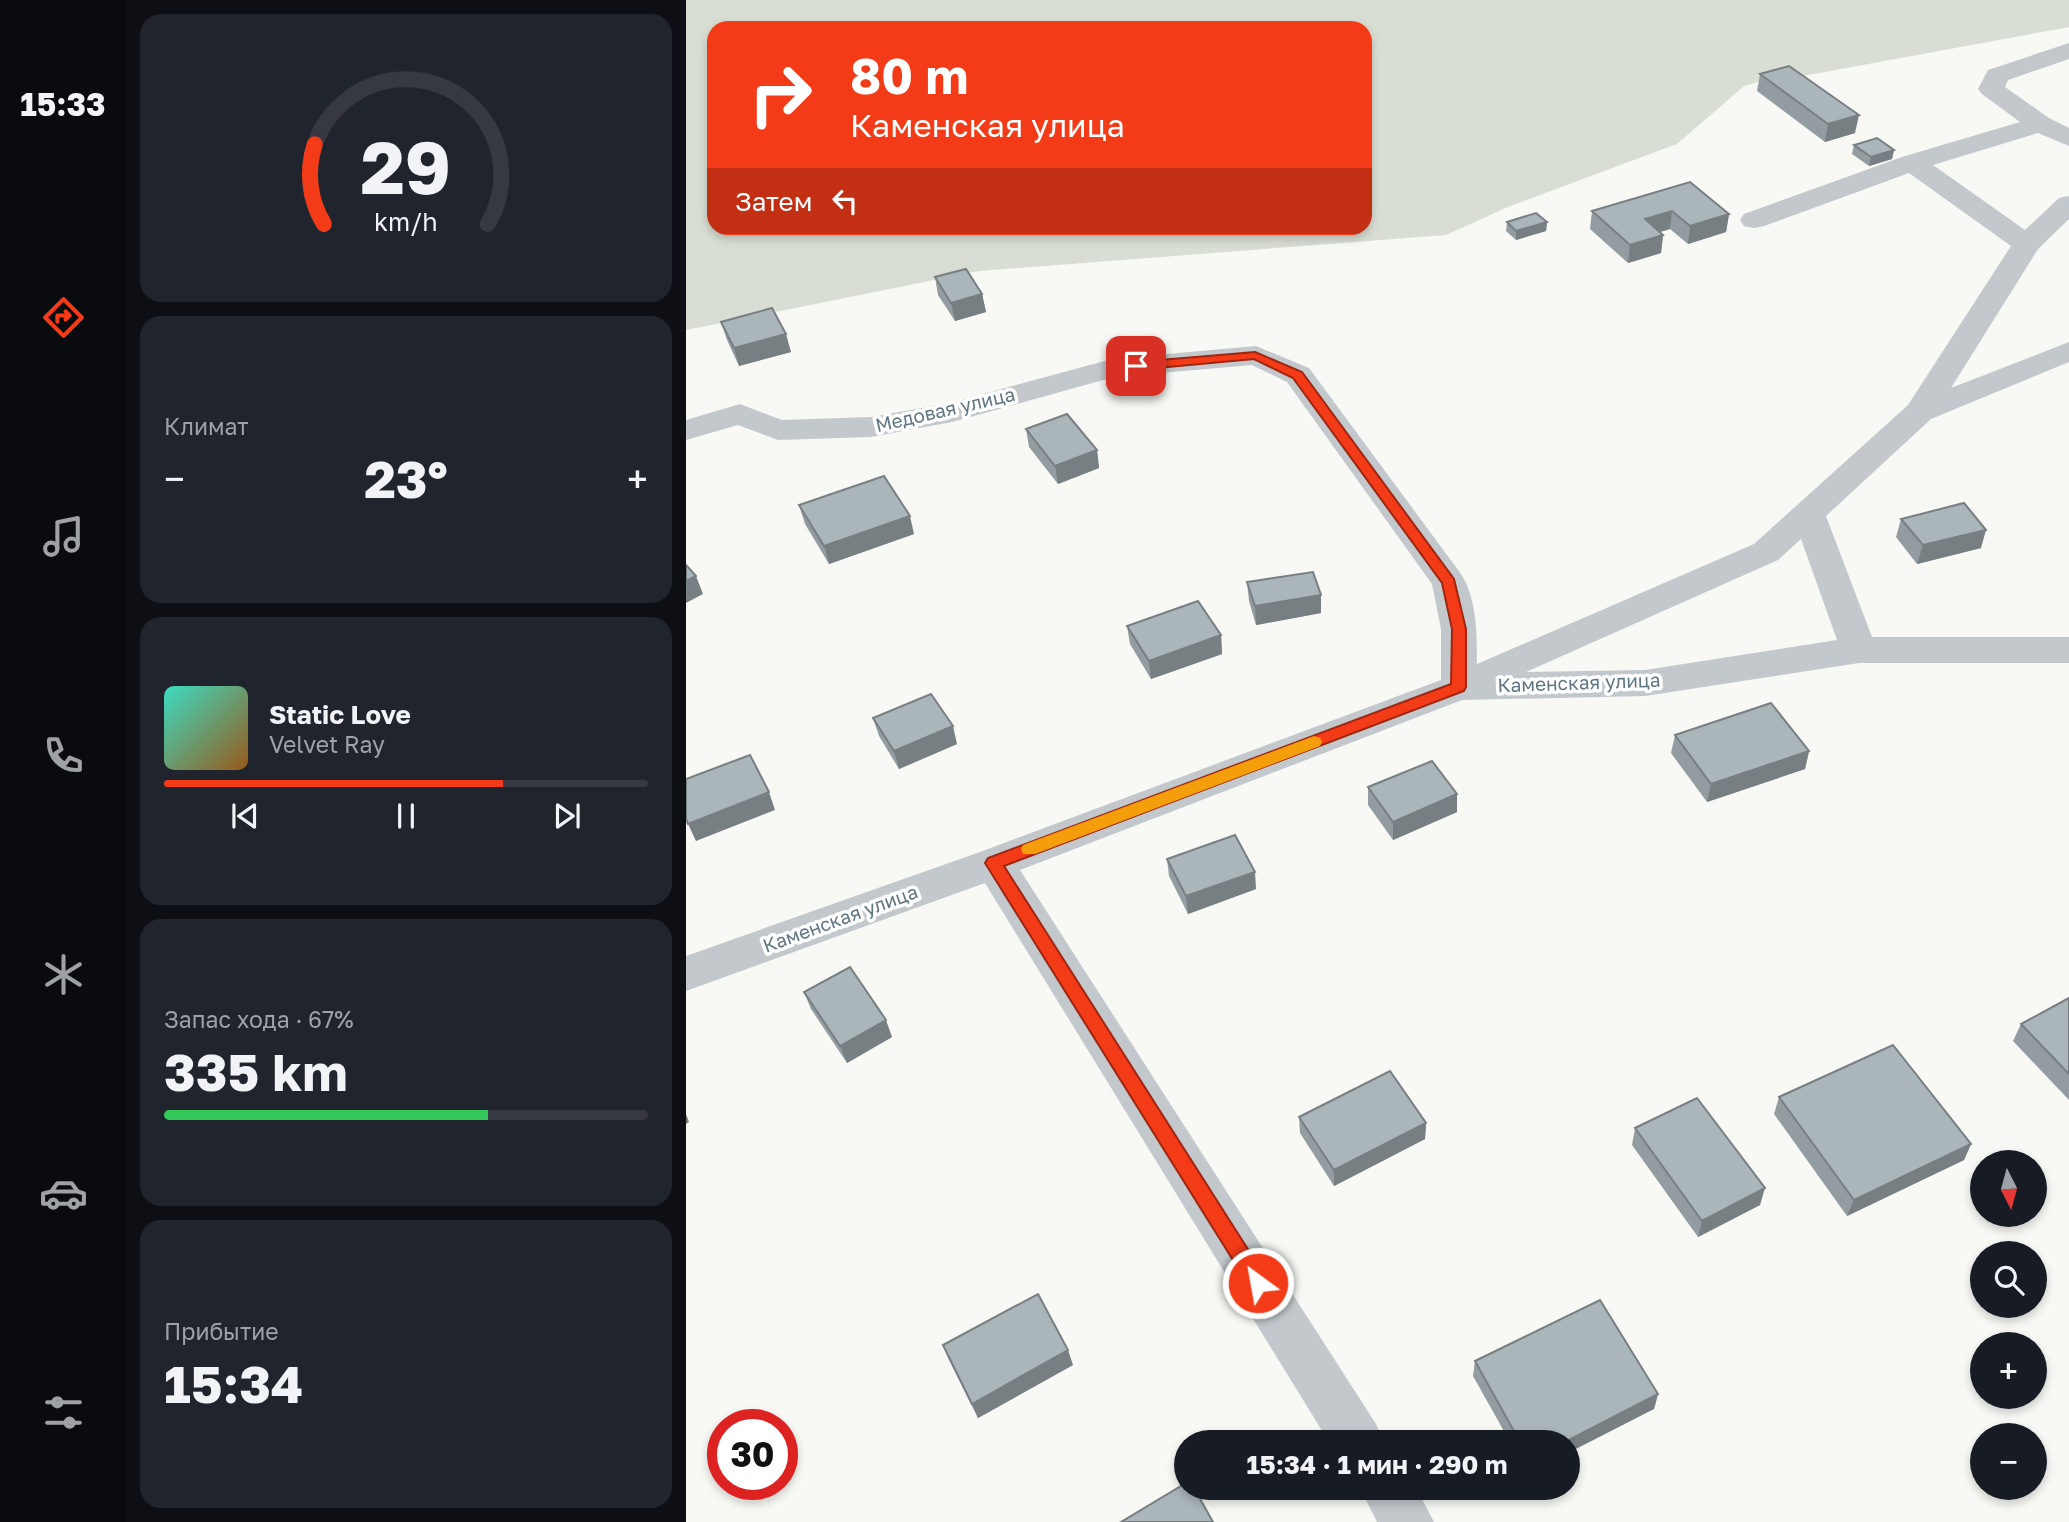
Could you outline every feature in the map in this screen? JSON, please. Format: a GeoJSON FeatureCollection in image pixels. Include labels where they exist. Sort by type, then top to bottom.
{"type":"FeatureCollection","features":[{"type":"Feature","properties":{"kind":"street"},"geometry":{"type":"LineString","coordinates":[[2069,51],[1997,75],[1991,89],[2040,124],[2069,138]]}},
{"type":"Feature","properties":{"kind":"street"},"geometry":{"type":"LineString","coordinates":[[1754,220],[1912,163],[2040,124]]}},
{"type":"Feature","properties":{"kind":"street"},"geometry":{"type":"LineString","coordinates":[[1912,163],[2027,244]]}},
{"type":"Feature","properties":{"kind":"street"},"geometry":{"type":"LineString","coordinates":[[1459,687],[1766,552],[1920,412],[2027,244],[2069,204]]}},
{"type":"Feature","properties":{"kind":"street"},"geometry":{"type":"LineString","coordinates":[[1920,412],[2069,351]]}},
{"type":"Feature","properties":{"kind":"street","name":"Медовая улица"},"geometry":{"type":"LineString","coordinates":[[686,430],[740,414],[778,430],[871,427],[951,412],[1112,368],[1255,355],[1298,375],[1449,582],[1459,629],[1459,687]]}},
{"type":"Feature","properties":{"kind":"street"},"geometry":{"type":"LineString","coordinates":[[1809,515],[1859,650]]}},
{"type":"Feature","properties":{"kind":"street","name":"Каменская улица"},"geometry":{"type":"LineString","coordinates":[[686,974],[994,863],[1459,687],[1645,683],[1859,650],[2069,650]]}},
{"type":"Feature","properties":{"kind":"street"},"geometry":{"type":"LineString","coordinates":[[994,863],[1350,1430]]}},
{"type":"Feature","properties":{"kind":"street"},"geometry":{"type":"LineString","coordinates":[[1394,1500],[1408,1522]]}},
{"type":"Feature","properties":{"kind":"shaded area"},"geometry":{"type":"Polygon","coordinates":[[[686,0],[2069,0],[2069,27],[1803,76],[1773,77],[1744,86],[1677,144],[1508,207],[1446,235],[979,271],[686,330],[686,0]]]}},
{"type":"Feature","properties":{"kind":"building"},"geometry":{"type":"Polygon","coordinates":[[[1789,66],[1859,115],[1828,124],[1760,74],[1789,66]]]}},
{"type":"Feature","properties":{"kind":"building"},"geometry":{"type":"Polygon","coordinates":[[[1877,138],[1894,150],[1871,157],[1854,145],[1877,138]]]}},
{"type":"Feature","properties":{"kind":"building"},"geometry":{"type":"Polygon","coordinates":[[[1690,182],[1729,214],[1690,226],[1672,211],[1645,219],[1663,235],[1630,245],[1592,211],[1690,182]]]}},
{"type":"Feature","properties":{"kind":"building"},"geometry":{"type":"Polygon","coordinates":[[[1536,213],[1547,222],[1516,231],[1507,222],[1536,213]]]}},
{"type":"Feature","properties":{"kind":"building"},"geometry":{"type":"Polygon","coordinates":[[[966,269],[982,294],[951,303],[935,277],[966,269]]]}},
{"type":"Feature","properties":{"kind":"building"},"geometry":{"type":"Polygon","coordinates":[[[772,308],[786,334],[734,348],[721,322],[772,308]]]}},
{"type":"Feature","properties":{"kind":"building"},"geometry":{"type":"Polygon","coordinates":[[[1067,414],[1097,450],[1055,466],[1026,429],[1067,414]]]}},
{"type":"Feature","properties":{"kind":"building"},"geometry":{"type":"Polygon","coordinates":[[[884,476],[910,516],[824,546],[799,505],[884,476]]]}},
{"type":"Feature","properties":{"kind":"building"},"geometry":{"type":"Polygon","coordinates":[[[1964,503],[1986,530],[1923,545],[1901,519],[1964,503]]]}},
{"type":"Feature","properties":{"kind":"building"},"geometry":{"type":"Polygon","coordinates":[[[686,565],[696,576],[686,581],[686,565]]]}},
{"type":"Feature","properties":{"kind":"building"},"geometry":{"type":"Polygon","coordinates":[[[1313,572],[1321,595],[1255,606],[1247,582],[1313,572]]]}},
{"type":"Feature","properties":{"kind":"building"},"geometry":{"type":"Polygon","coordinates":[[[1198,601],[1221,635],[1149,661],[1127,626],[1198,601]]]}},
{"type":"Feature","properties":{"kind":"building"},"geometry":{"type":"Polygon","coordinates":[[[931,694],[953,726],[894,751],[873,718],[931,694]]]}},
{"type":"Feature","properties":{"kind":"building"},"geometry":{"type":"Polygon","coordinates":[[[1771,703],[1809,751],[1711,784],[1675,735],[1771,703]]]}},
{"type":"Feature","properties":{"kind":"building"},"geometry":{"type":"Polygon","coordinates":[[[750,755],[769,792],[688,824],[686,779],[750,755]]]}},
{"type":"Feature","properties":{"kind":"building"},"geometry":{"type":"Polygon","coordinates":[[[1432,761],[1457,794],[1393,822],[1368,787],[1432,761]]]}},
{"type":"Feature","properties":{"kind":"building"},"geometry":{"type":"Polygon","coordinates":[[[1235,835],[1255,872],[1186,896],[1167,859],[1235,835]]]}},
{"type":"Feature","properties":{"kind":"building"},"geometry":{"type":"Polygon","coordinates":[[[850,967],[886,1020],[840,1046],[804,992],[850,967]]]}},
{"type":"Feature","properties":{"kind":"building"},"geometry":{"type":"Polygon","coordinates":[[[2069,998],[2069,1074],[2021,1024],[2069,998]]]}},
{"type":"Feature","properties":{"kind":"building"},"geometry":{"type":"Polygon","coordinates":[[[1893,1045],[1971,1144],[1854,1200],[1779,1097],[1893,1045]]]}},
{"type":"Feature","properties":{"kind":"building"},"geometry":{"type":"Polygon","coordinates":[[[1390,1071],[1426,1123],[1334,1170],[1299,1117],[1390,1071]]]}},
{"type":"Feature","properties":{"kind":"building"},"geometry":{"type":"Polygon","coordinates":[[[1697,1098],[1765,1188],[1702,1221],[1635,1128],[1697,1098]]]}},
{"type":"Feature","properties":{"kind":"building"},"geometry":{"type":"Polygon","coordinates":[[[1038,1294],[1068,1350],[972,1404],[943,1345],[1038,1294]]]}},
{"type":"Feature","properties":{"kind":"building"},"geometry":{"type":"Polygon","coordinates":[[[1600,1300],[1658,1394],[1580,1434],[1580,1430],[1513,1430],[1475,1361],[1600,1300]]]}},
{"type":"Feature","properties":{"kind":"building"},"geometry":{"type":"Polygon","coordinates":[[[1174,1490],[1174,1500],[1201,1500],[1213,1522],[1121,1522],[1174,1490]]]}},
{"type":"Feature","properties":{"kind":"slow traffic"},"geometry":{"type":"LineString","coordinates":[[1029,849],[1314,742]]}},
{"type":"Feature","properties":{"kind":"route"},"geometry":{"type":"LineString","coordinates":[[1136,366],[1255,355],[1298,375],[1449,582],[1459,629],[1459,687],[994,863],[1258,1283]]}}]}
